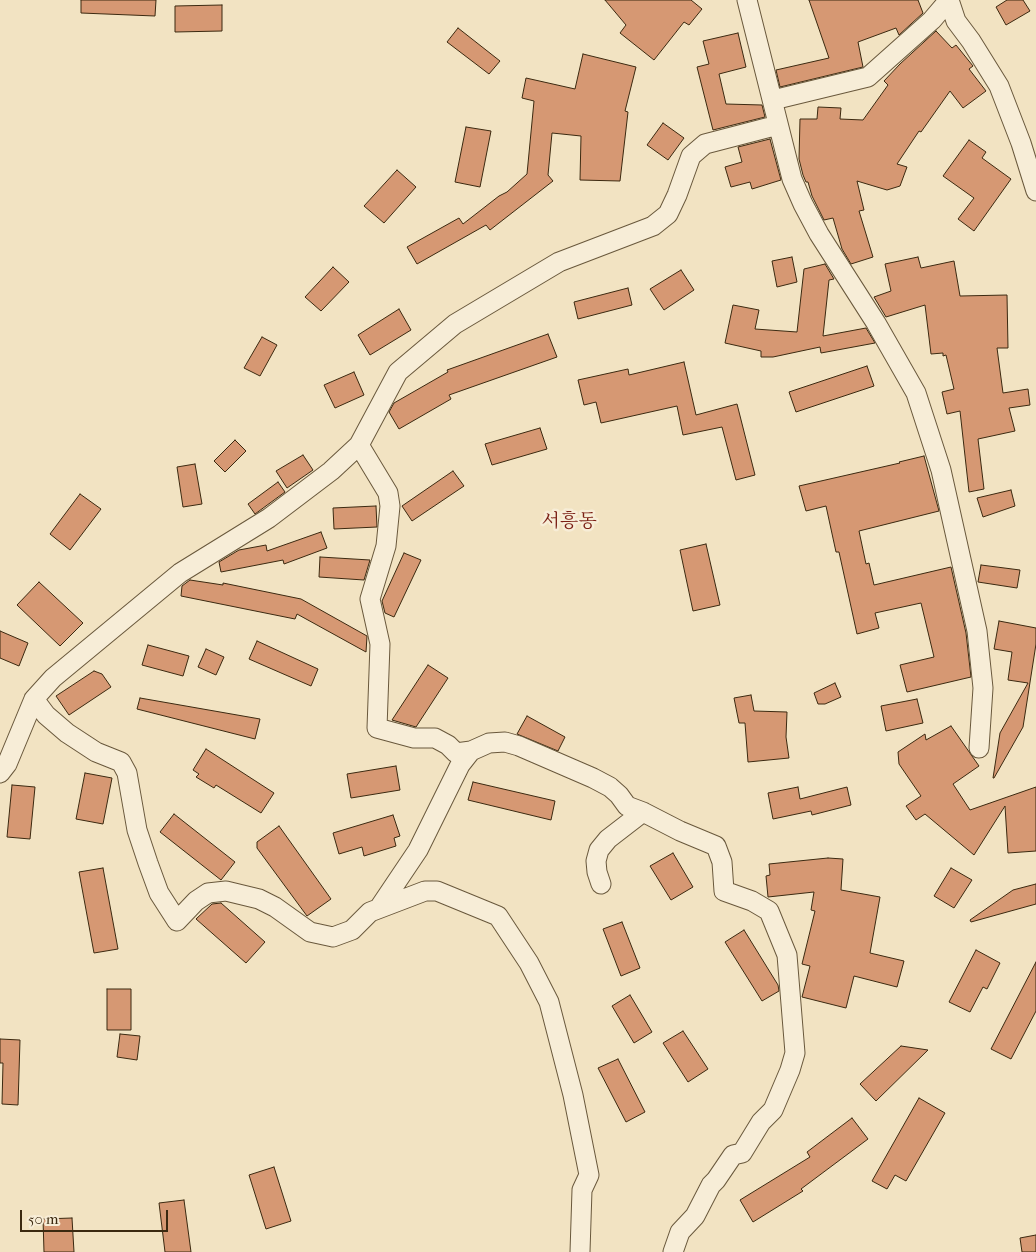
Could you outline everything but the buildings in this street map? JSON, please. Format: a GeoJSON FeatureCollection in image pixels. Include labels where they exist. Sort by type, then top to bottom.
{"type":"FeatureCollection","features":[{"type":"Feature","properties":{"kind":"street"},"geometry":{"type":"LineString","coordinates":[[747,0],[774,100],[778,125],[792,180],[819,234],[876,323],[916,393],[941,470],[977,631],[983,688],[979,748]]}},
{"type":"Feature","properties":{"kind":"street"},"geometry":{"type":"LineString","coordinates":[[774,100],[868,77],[932,20],[949,0]]}},
{"type":"Feature","properties":{"kind":"street"},"geometry":{"type":"LineString","coordinates":[[949,0],[956,21],[999,86],[1021,143],[1036,191]]}},
{"type":"Feature","properties":{"kind":"street"},"geometry":{"type":"LineString","coordinates":[[0,773],[6,764],[34,699],[53,678],[180,573],[269,518],[331,471],[359,445],[398,372],[455,324],[559,262],[653,226],[668,214],[691,156],[705,144],[778,125]]}},
{"type":"Feature","properties":{"kind":"street"},"geometry":{"type":"LineString","coordinates":[[359,445],[388,493],[390,506],[386,546],[370,599],[380,644],[377,728],[414,738],[435,738],[456,753],[471,751],[489,742],[505,742],[519,746],[610,787],[627,806],[716,846],[722,862],[724,891],[752,901],[769,911],[787,955],[795,1053],[773,1110],[761,1122],[742,1153],[734,1155],[711,1185],[695,1216],[680,1232],[673,1252]]}},
{"type":"Feature","properties":{"kind":"street"},"geometry":{"type":"LineString","coordinates":[[34,699],[46,715],[67,733],[96,752],[121,762],[127,773],[137,830],[148,863],[159,893],[177,921],[196,901],[208,893],[226,891],[259,898],[310,932],[333,937],[352,930],[370,912],[425,891],[437,891],[498,916],[529,963],[549,1002],[573,1095],[589,1175],[582,1190],[580,1252]]}},
{"type":"Feature","properties":{"kind":"street"},"geometry":{"type":"LineString","coordinates":[[380,908],[418,850],[460,765],[471,751]]}},
{"type":"Feature","properties":{"kind":"street"},"geometry":{"type":"LineString","coordinates":[[601,884],[596,861],[600,850],[608,839],[642,812]]}},
{"type":"Feature","properties":{"kind":"district","name":"서흥동"},"geometry":{"type":"Point","coordinates":[569,522]}}]}
